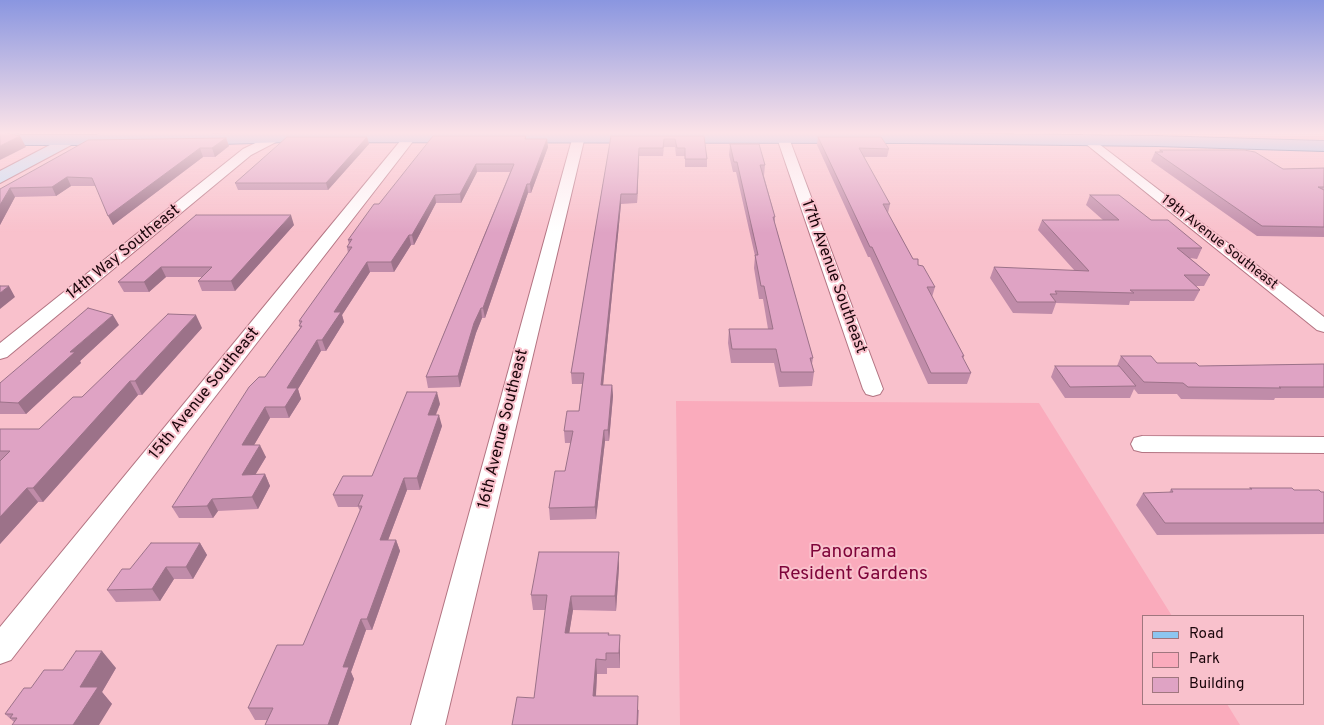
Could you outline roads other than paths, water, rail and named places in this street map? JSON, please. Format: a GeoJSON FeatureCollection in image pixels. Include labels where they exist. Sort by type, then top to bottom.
{"type":"FeatureCollection","features":[{"type":"Feature","properties":{"kind":"street"},"geometry":{"type":"LineString","coordinates":[[0,178],[22,166]]}},
{"type":"Feature","properties":{"kind":"street","name":"14th Way Southeast"},"geometry":{"type":"LineString","coordinates":[[0,353],[225,166]]}},
{"type":"Feature","properties":{"kind":"street","name":"15th Avenue Southeast"},"geometry":{"type":"LineString","coordinates":[[0,650],[387,166]]}},
{"type":"Feature","properties":{"kind":"street","name":"16th Avenue Southeast"},"geometry":{"type":"LineString","coordinates":[[428,725],[571,166]]}},
{"type":"Feature","properties":{"kind":"street","name":"17th Avenue Southeast"},"geometry":{"type":"LineString","coordinates":[[793,166],[873,389]]}},
{"type":"Feature","properties":{"kind":"street","name":"19th Avenue Southeast"},"geometry":{"type":"LineString","coordinates":[[1121,166],[1324,326]]}},
{"type":"Feature","properties":{"kind":"street"},"geometry":{"type":"LineString","coordinates":[[1142,444],[1324,445]]}},
{"type":"Feature","properties":{"kind":"park label","name":"Panorama Resident Gardens"},"geometry":{"type":"Point","coordinates":[853,564]}}]}
